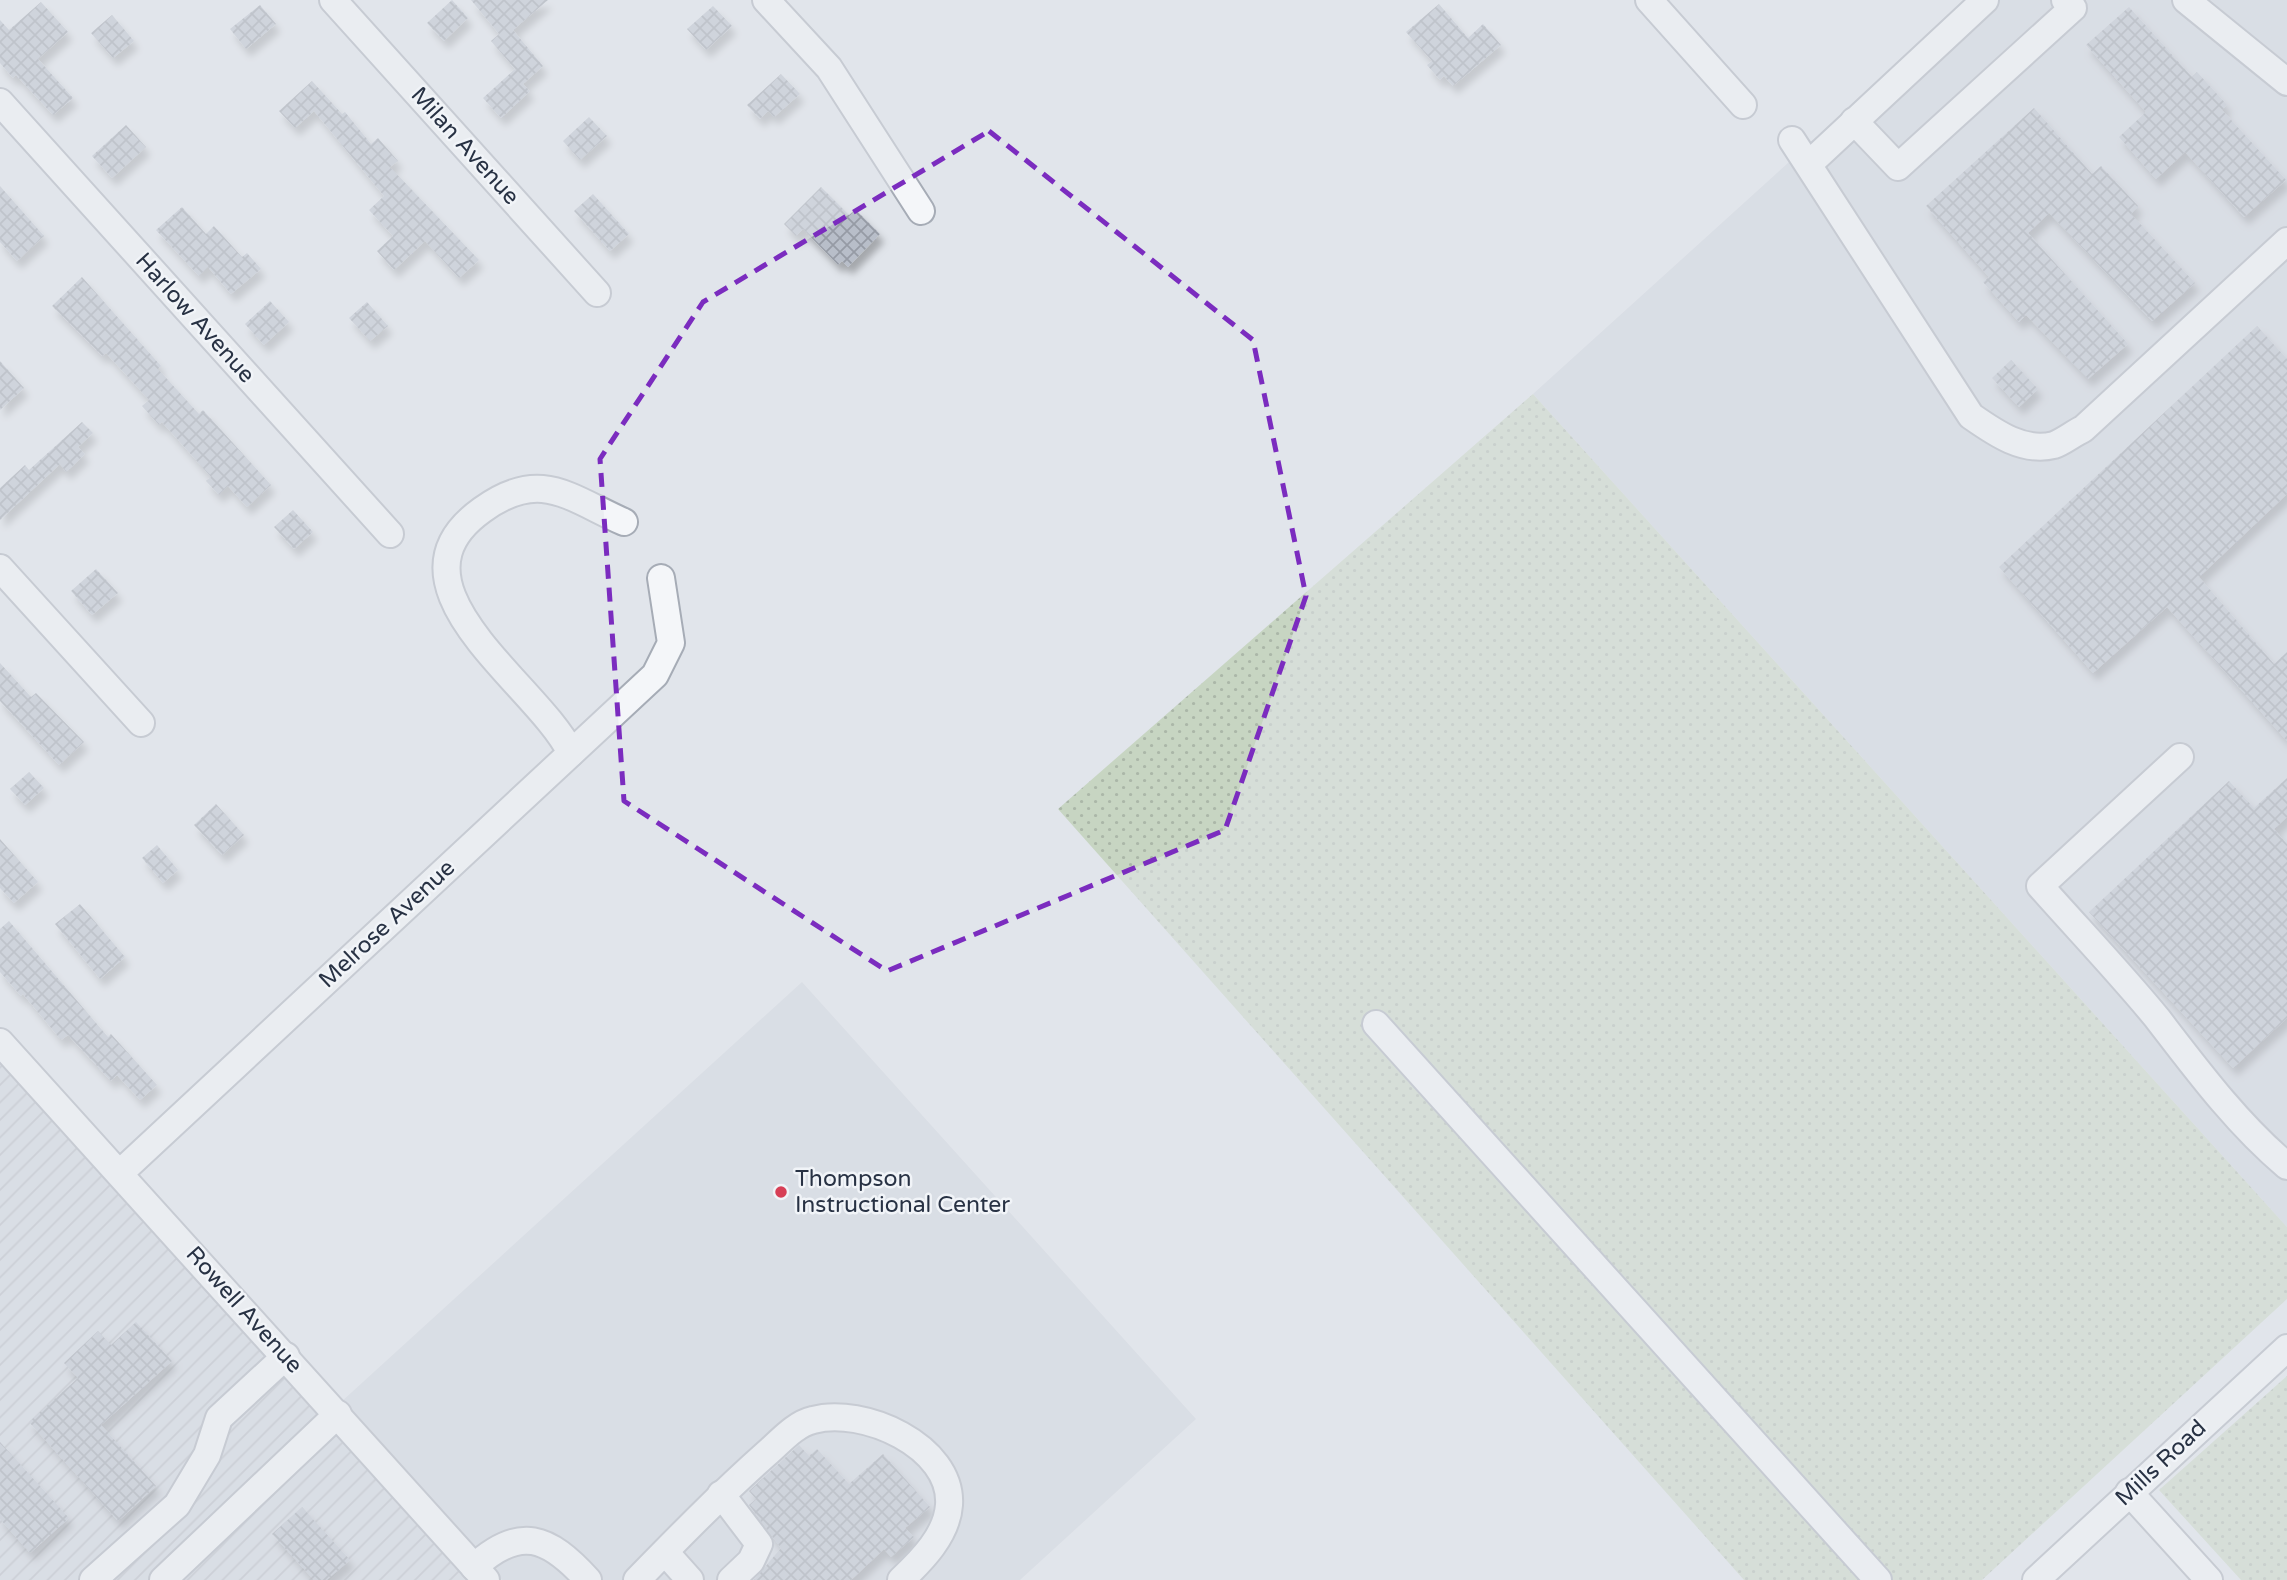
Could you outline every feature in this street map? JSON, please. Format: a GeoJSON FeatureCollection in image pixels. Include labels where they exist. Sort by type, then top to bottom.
{"type":"FeatureCollection","features":[{"type":"Feature","properties":{"kind":"street","name":"Milan Avenue"},"geometry":{"type":"LineString","coordinates":[[333,0],[597,293]]}},
{"type":"Feature","properties":{"kind":"street"},"geometry":{"type":"LineString","coordinates":[[766,0],[829,68],[921,211]]}},
{"type":"Feature","properties":{"kind":"street"},"geometry":{"type":"LineString","coordinates":[[1649,0],[1744,105]]}},
{"type":"Feature","properties":{"kind":"street"},"geometry":{"type":"LineString","coordinates":[[1809,164],[1985,0]]}},
{"type":"Feature","properties":{"kind":"street"},"geometry":{"type":"LineString","coordinates":[[1854,121],[1898,167],[2073,8],[2065,0]]}},
{"type":"Feature","properties":{"kind":"street"},"geometry":{"type":"LineString","coordinates":[[2186,0],[2287,82]]}},
{"type":"Feature","properties":{"kind":"street","name":"Harlow Avenue"},"geometry":{"type":"LineString","coordinates":[[0,102],[390,534]]}},
{"type":"Feature","properties":{"kind":"street"},"geometry":{"type":"LineString","coordinates":[[1792,140],[1971,416],[2000,436],[2026,444],[2053,445],[2083,429],[2287,241]]}},
{"type":"Feature","properties":{"kind":"street"},"geometry":{"type":"LineString","coordinates":[[571,753],[561,733],[491,655],[458,610],[449,593],[445,572],[447,554],[459,532],[479,512],[503,495],[522,488],[543,487],[624,522]]}},
{"type":"Feature","properties":{"kind":"street"},"geometry":{"type":"LineString","coordinates":[[0,568],[141,723]]}},
{"type":"Feature","properties":{"kind":"street","name":"Melrose Avenue"},"geometry":{"type":"LineString","coordinates":[[120,1173],[654,675],[671,643],[661,578]]}},
{"type":"Feature","properties":{"kind":"street"},"geometry":{"type":"LineString","coordinates":[[2180,757],[2040,886],[2155,1016],[2196,1070],[2266,1148],[2287,1166]]}},
{"type":"Feature","properties":{"kind":"street"},"geometry":{"type":"LineString","coordinates":[[1376,1024],[1878,1580]]}},
{"type":"Feature","properties":{"kind":"street","name":"Rowell Avenue"},"geometry":{"type":"LineString","coordinates":[[0,1042],[480,1574]]}},
{"type":"Feature","properties":{"kind":"street","name":"Mills Road"},"geometry":{"type":"LineString","coordinates":[[2036,1580],[2287,1348]]}},
{"type":"Feature","properties":{"kind":"street"},"geometry":{"type":"LineString","coordinates":[[93,1580],[177,1504],[207,1455],[219,1418],[286,1356]]}},
{"type":"Feature","properties":{"kind":"street"},"geometry":{"type":"LineString","coordinates":[[163,1580],[338,1414]]}},
{"type":"Feature","properties":{"kind":"street"},"geometry":{"type":"LineString","coordinates":[[636,1580],[721,1494],[805,1423],[830,1417],[862,1419],[888,1428],[933,1463],[946,1485],[948,1515],[934,1542],[901,1580]]}},
{"type":"Feature","properties":{"kind":"street"},"geometry":{"type":"LineString","coordinates":[[2129,1492],[2209,1580]]}},
{"type":"Feature","properties":{"kind":"street"},"geometry":{"type":"LineString","coordinates":[[721,1494],[759,1544],[751,1561],[731,1580]]}},
{"type":"Feature","properties":{"kind":"street"},"geometry":{"type":"LineString","coordinates":[[480,1574],[498,1547],[522,1539],[550,1548],[588,1580]]}},
{"type":"Feature","properties":{"kind":"street"},"geometry":{"type":"LineString","coordinates":[[665,1552],[690,1580]]}},
{"type":"Feature","properties":{"kind":"highlighted area"},"geometry":{"type":"Polygon","coordinates":[[[989,131],[1253,340],[1306,596],[1225,830],[887,971],[624,801],[600,459],[703,302],[989,131]]]}},
{"type":"Feature","properties":{"kind":"shaded area"},"geometry":{"type":"Polygon","coordinates":[[[1968,0],[2287,0],[2287,1227],[1533,394],[1968,0]]]}},
{"type":"Feature","properties":{"kind":"shaded area","name":"Thompson Instructional Center"},"geometry":{"type":"Polygon","coordinates":[[[802,982],[1196,1419],[1020,1580],[502,1580],[341,1402],[802,982]]]}},
{"type":"Feature","properties":{"kind":"shaded area"},"geometry":{"type":"Polygon","coordinates":[[[0,1055],[481,1580],[0,1580],[0,1055]]]}},
{"type":"Feature","properties":{"kind":"green space"},"geometry":{"type":"Polygon","coordinates":[[[1533,394],[2287,1227],[2287,1299],[1982,1580],[1744,1580],[1058,809],[1533,394]]]}},
{"type":"Feature","properties":{"kind":"green space"},"geometry":{"type":"Polygon","coordinates":[[[2287,1376],[2287,1580],[2241,1580],[2159,1490],[2287,1376]]]}},
{"type":"Feature","properties":{"kind":"building"},"geometry":{"type":"Polygon","coordinates":[[[452,0],[468,18],[444,41],[427,23],[452,0]]]}},
{"type":"Feature","properties":{"kind":"building"},"geometry":{"type":"Polygon","coordinates":[[[471,0],[548,0],[513,30],[543,66],[523,84],[530,91],[501,118],[483,98],[515,69],[491,41],[499,34],[471,0]]]}},
{"type":"Feature","properties":{"kind":"building"},"geometry":{"type":"Polygon","coordinates":[[[41,2],[68,32],[38,59],[73,98],[53,115],[16,75],[13,78],[0,63],[0,20],[9,30],[41,2]]]}},
{"type":"Feature","properties":{"kind":"building"},"geometry":{"type":"Polygon","coordinates":[[[1439,4],[1468,38],[1483,24],[1501,45],[1453,86],[1444,76],[1440,80],[1427,65],[1432,61],[1406,32],[1439,4]]]}},
{"type":"Feature","properties":{"kind":"building"},"geometry":{"type":"Polygon","coordinates":[[[260,5],[276,24],[246,49],[230,29],[260,5]]]}},
{"type":"Feature","properties":{"kind":"building"},"geometry":{"type":"Polygon","coordinates":[[[713,6],[732,26],[706,50],[687,29],[713,6]]]}},
{"type":"Feature","properties":{"kind":"building"},"geometry":{"type":"Polygon","coordinates":[[[2129,7],[2192,77],[2197,72],[2227,105],[2222,110],[2286,180],[2244,217],[2185,152],[2156,179],[2119,137],[2146,112],[2086,45],[2129,7]]]}},
{"type":"Feature","properties":{"kind":"building"},"geometry":{"type":"Polygon","coordinates":[[[112,15],[134,41],[113,58],[91,33],[112,15]]]}},
{"type":"Feature","properties":{"kind":"building"},"geometry":{"type":"Polygon","coordinates":[[[781,74],[800,94],[774,117],[768,111],[760,119],[747,105],[781,74]]]}},
{"type":"Feature","properties":{"kind":"building"},"geometry":{"type":"Polygon","coordinates":[[[312,81],[342,114],[345,112],[371,144],[378,138],[398,161],[390,167],[479,260],[459,278],[425,241],[394,270],[377,251],[393,236],[369,210],[384,196],[314,111],[295,128],[279,111],[312,81]]]}},
{"type":"Feature","properties":{"kind":"building"},"geometry":{"type":"Polygon","coordinates":[[[2034,108],[2092,174],[2101,166],[2138,206],[2131,214],[2195,283],[2152,321],[2049,213],[2028,233],[2128,344],[2088,379],[2026,315],[2019,322],[1983,282],[1989,277],[1926,206],[2034,108]]]}},
{"type":"Feature","properties":{"kind":"building"},"geometry":{"type":"Polygon","coordinates":[[[589,117],[607,136],[580,160],[563,141],[589,117]]]}},
{"type":"Feature","properties":{"kind":"building"},"geometry":{"type":"Polygon","coordinates":[[[126,125],[146,147],[112,178],[92,156],[126,125]]]}},
{"type":"Feature","properties":{"kind":"building"},"geometry":{"type":"Polygon","coordinates":[[[0,186],[44,236],[17,261],[0,242],[0,186]]]}},
{"type":"Feature","properties":{"kind":"building"},"geometry":{"type":"Polygon","coordinates":[[[821,187],[849,215],[855,209],[880,234],[848,267],[842,261],[838,265],[803,229],[796,236],[784,224],[821,187]]]}},
{"type":"Feature","properties":{"kind":"building"},"geometry":{"type":"Polygon","coordinates":[[[593,194],[629,234],[610,251],[574,211],[593,194]]]}},
{"type":"Feature","properties":{"kind":"building"},"geometry":{"type":"Polygon","coordinates":[[[182,207],[206,234],[214,226],[242,257],[247,253],[261,269],[231,294],[208,267],[199,276],[156,230],[182,207]]]}},
{"type":"Feature","properties":{"kind":"building"},"geometry":{"type":"Polygon","coordinates":[[[82,277],[161,366],[158,369],[199,414],[203,410],[271,485],[247,507],[228,486],[219,495],[206,481],[211,477],[162,422],[159,425],[142,406],[149,400],[106,353],[102,356],[52,306],[82,277]]]}},
{"type":"Feature","properties":{"kind":"building"},"geometry":{"type":"Polygon","coordinates":[[[270,301],[289,322],[264,345],[245,324],[270,301]]]}},
{"type":"Feature","properties":{"kind":"building"},"geometry":{"type":"Polygon","coordinates":[[[367,302],[388,326],[370,341],[349,318],[367,302]]]}},
{"type":"Feature","properties":{"kind":"building"},"geometry":{"type":"Polygon","coordinates":[[[2257,326],[2287,359],[2287,494],[2199,577],[2274,664],[2287,652],[2287,741],[2167,607],[2093,673],[1999,567],[2257,326]]]}},
{"type":"Feature","properties":{"kind":"building"},"geometry":{"type":"Polygon","coordinates":[[[2011,360],[2038,389],[2019,407],[1992,378],[2011,360]]]}},
{"type":"Feature","properties":{"kind":"building"},"geometry":{"type":"Polygon","coordinates":[[[0,361],[24,388],[0,410],[0,361]]]}},
{"type":"Feature","properties":{"kind":"building"},"geometry":{"type":"Polygon","coordinates":[[[82,422],[93,433],[78,447],[85,454],[66,472],[60,464],[0,520],[0,488],[25,465],[29,470],[82,422]]]}},
{"type":"Feature","properties":{"kind":"building"},"geometry":{"type":"Polygon","coordinates":[[[293,510],[313,532],[294,549],[274,527],[293,510]]]}},
{"type":"Feature","properties":{"kind":"building"},"geometry":{"type":"Polygon","coordinates":[[[96,569],[118,593],[92,615],[71,591],[96,569]]]}},
{"type":"Feature","properties":{"kind":"building"},"geometry":{"type":"Polygon","coordinates":[[[0,663],[31,697],[36,693],[84,742],[59,765],[0,701],[0,663]]]}},
{"type":"Feature","properties":{"kind":"building"},"geometry":{"type":"Polygon","coordinates":[[[29,772],[44,788],[25,805],[10,789],[29,772]]]}},
{"type":"Feature","properties":{"kind":"building"},"geometry":{"type":"Polygon","coordinates":[[[2287,778],[2287,817],[2274,829],[2287,844],[2287,1018],[2233,1068],[2089,912],[2229,781],[2254,808],[2287,778]]]}},
{"type":"Feature","properties":{"kind":"building"},"geometry":{"type":"Polygon","coordinates":[[[216,804],[244,835],[222,855],[194,825],[216,804]]]}},
{"type":"Feature","properties":{"kind":"building"},"geometry":{"type":"Polygon","coordinates":[[[0,839],[38,882],[14,903],[0,888],[0,839]]]}},
{"type":"Feature","properties":{"kind":"building"},"geometry":{"type":"Polygon","coordinates":[[[157,845],[178,870],[163,883],[142,858],[157,845]]]}},
{"type":"Feature","properties":{"kind":"building"},"geometry":{"type":"Polygon","coordinates":[[[80,904],[125,957],[100,979],[55,924],[80,904]]]}},
{"type":"Feature","properties":{"kind":"building"},"geometry":{"type":"Polygon","coordinates":[[[9,921],[108,1037],[111,1034],[157,1085],[140,1100],[117,1075],[111,1081],[68,1035],[61,1040],[23,994],[21,996],[0,972],[0,929],[9,921]]]}},
{"type":"Feature","properties":{"kind":"building"},"geometry":{"type":"Polygon","coordinates":[[[136,1322],[172,1361],[101,1425],[156,1486],[118,1521],[29,1422],[78,1378],[64,1363],[98,1331],[111,1345],[136,1322]]]}},
{"type":"Feature","properties":{"kind":"building"},"geometry":{"type":"Polygon","coordinates":[[[0,1442],[69,1518],[30,1553],[0,1519],[0,1442]]]}},
{"type":"Feature","properties":{"kind":"building"},"geometry":{"type":"Polygon","coordinates":[[[799,1445],[809,1456],[817,1449],[849,1484],[883,1454],[930,1507],[905,1528],[914,1537],[891,1557],[884,1549],[851,1580],[754,1580],[781,1548],[749,1505],[756,1499],[749,1491],[799,1445]]]}},
{"type":"Feature","properties":{"kind":"building"},"geometry":{"type":"Polygon","coordinates":[[[302,1507],[350,1560],[327,1580],[314,1580],[272,1534],[302,1507]]]}},
{"type":"Feature","properties":{"kind":"place","name":"Thompson Instructional Center"},"geometry":{"type":"Point","coordinates":[781,1192]}}]}
